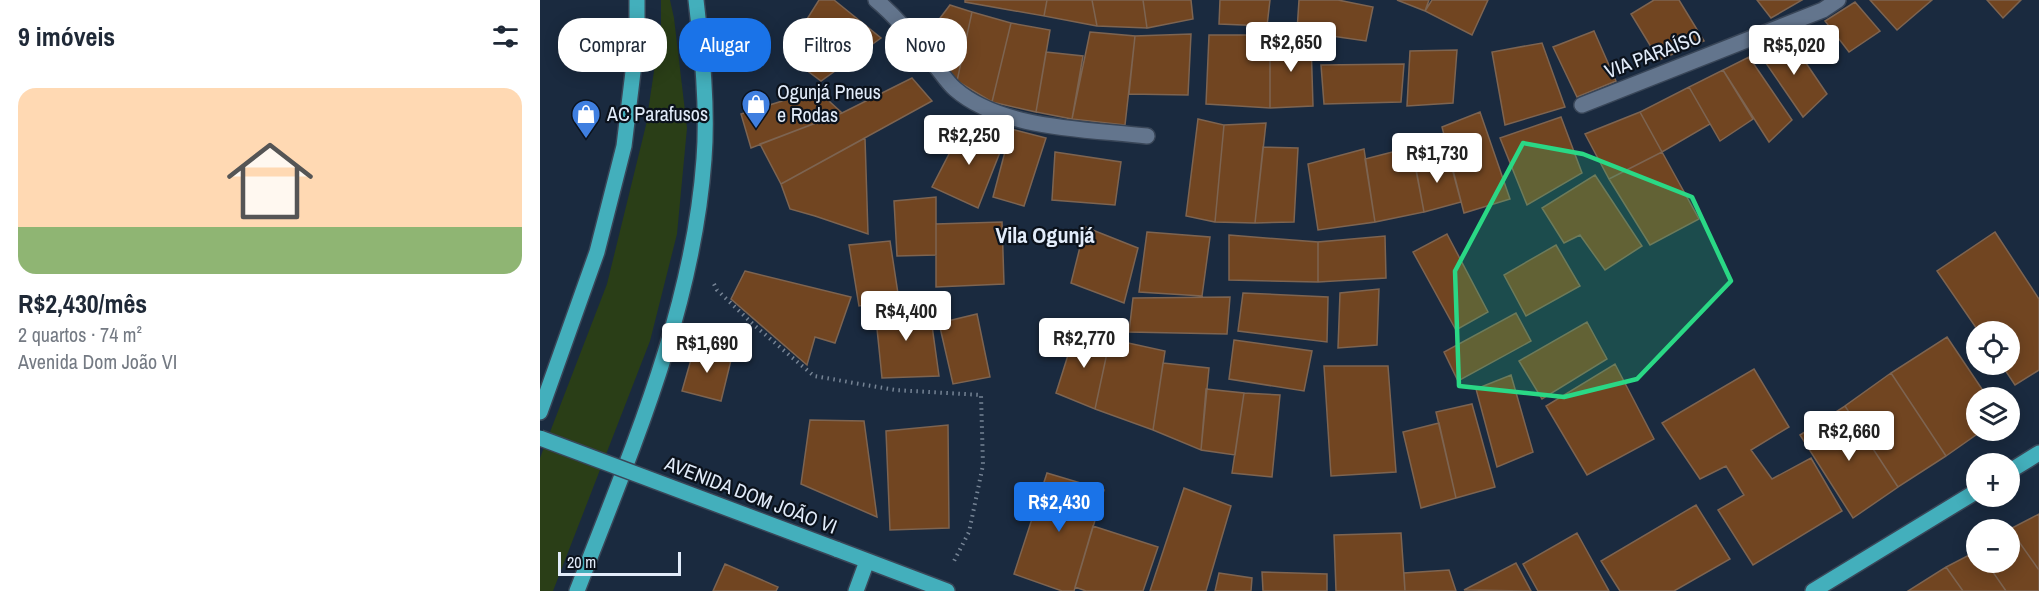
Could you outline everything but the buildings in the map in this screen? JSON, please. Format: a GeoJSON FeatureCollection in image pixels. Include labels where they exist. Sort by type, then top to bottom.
{"type":"FeatureCollection","features":[{"type":"Feature","properties":{"kind":"main road"},"geometry":{"type":"LineString","coordinates":[[540,412],[597,252],[624,146],[637,39],[637,0]]}},
{"type":"Feature","properties":{"kind":"main road"},"geometry":{"type":"LineString","coordinates":[[577,591],[645,414],[676,320],[693,240],[704,159],[704,85],[696,0]]}},
{"type":"Feature","properties":{"kind":"main road","name":"AVENIDA DOM JOÃO VI"},"geometry":{"type":"LineString","coordinates":[[540,438],[944,590]]}},
{"type":"Feature","properties":{"kind":"main road"},"geometry":{"type":"LineString","coordinates":[[2020,465],[2039,453]]}},
{"type":"Feature","properties":{"kind":"main road"},"geometry":{"type":"LineString","coordinates":[[1813,591],[1966,498]]}},
{"type":"Feature","properties":{"kind":"main road"},"geometry":{"type":"LineString","coordinates":[[856,591],[867,561]]}},
{"type":"Feature","properties":{"kind":"street"},"geometry":{"type":"LineString","coordinates":[[876,0],[892,13],[953,87],[970,101],[994,112],[1043,124],[1148,136]]}},
{"type":"Feature","properties":{"kind":"street","name":"VIA PARAÍSO"},"geometry":{"type":"LineString","coordinates":[[1582,105],[1823,10],[1838,0]]}},
{"type":"Feature","properties":{"kind":"path"},"geometry":{"type":"LineString","coordinates":[[693,240],[717,290],[814,376],[895,390],[981,395],[983,465],[981,476],[969,532],[944,590]]}},
{"type":"Feature","properties":{"kind":"highlighted area"},"geometry":{"type":"Polygon","coordinates":[[[1523,143],[1583,154],[1692,197],[1731,281],[1637,379],[1564,397],[1459,386],[1455,271],[1523,143]]]}},
{"type":"Feature","properties":{"kind":"green space"},"geometry":{"type":"Polygon","coordinates":[[[661,0],[670,0],[687,128],[677,234],[650,341],[553,591],[540,591],[540,458],[607,284],[646,125],[654,72],[667,72],[667,18],[661,18],[661,0]]]}},
{"type":"Feature","properties":{"kind":"place","name":"Ogunjá Pneus e Rodas"},"geometry":{"type":"Point","coordinates":[756,130]}},
{"type":"Feature","properties":{"kind":"place","name":"AC Parafusos"},"geometry":{"type":"Point","coordinates":[586,140]}},
{"type":"Feature","properties":{"kind":"district","name":"Vila Ogunjá"},"geometry":{"type":"Point","coordinates":[1045,235]}}]}
